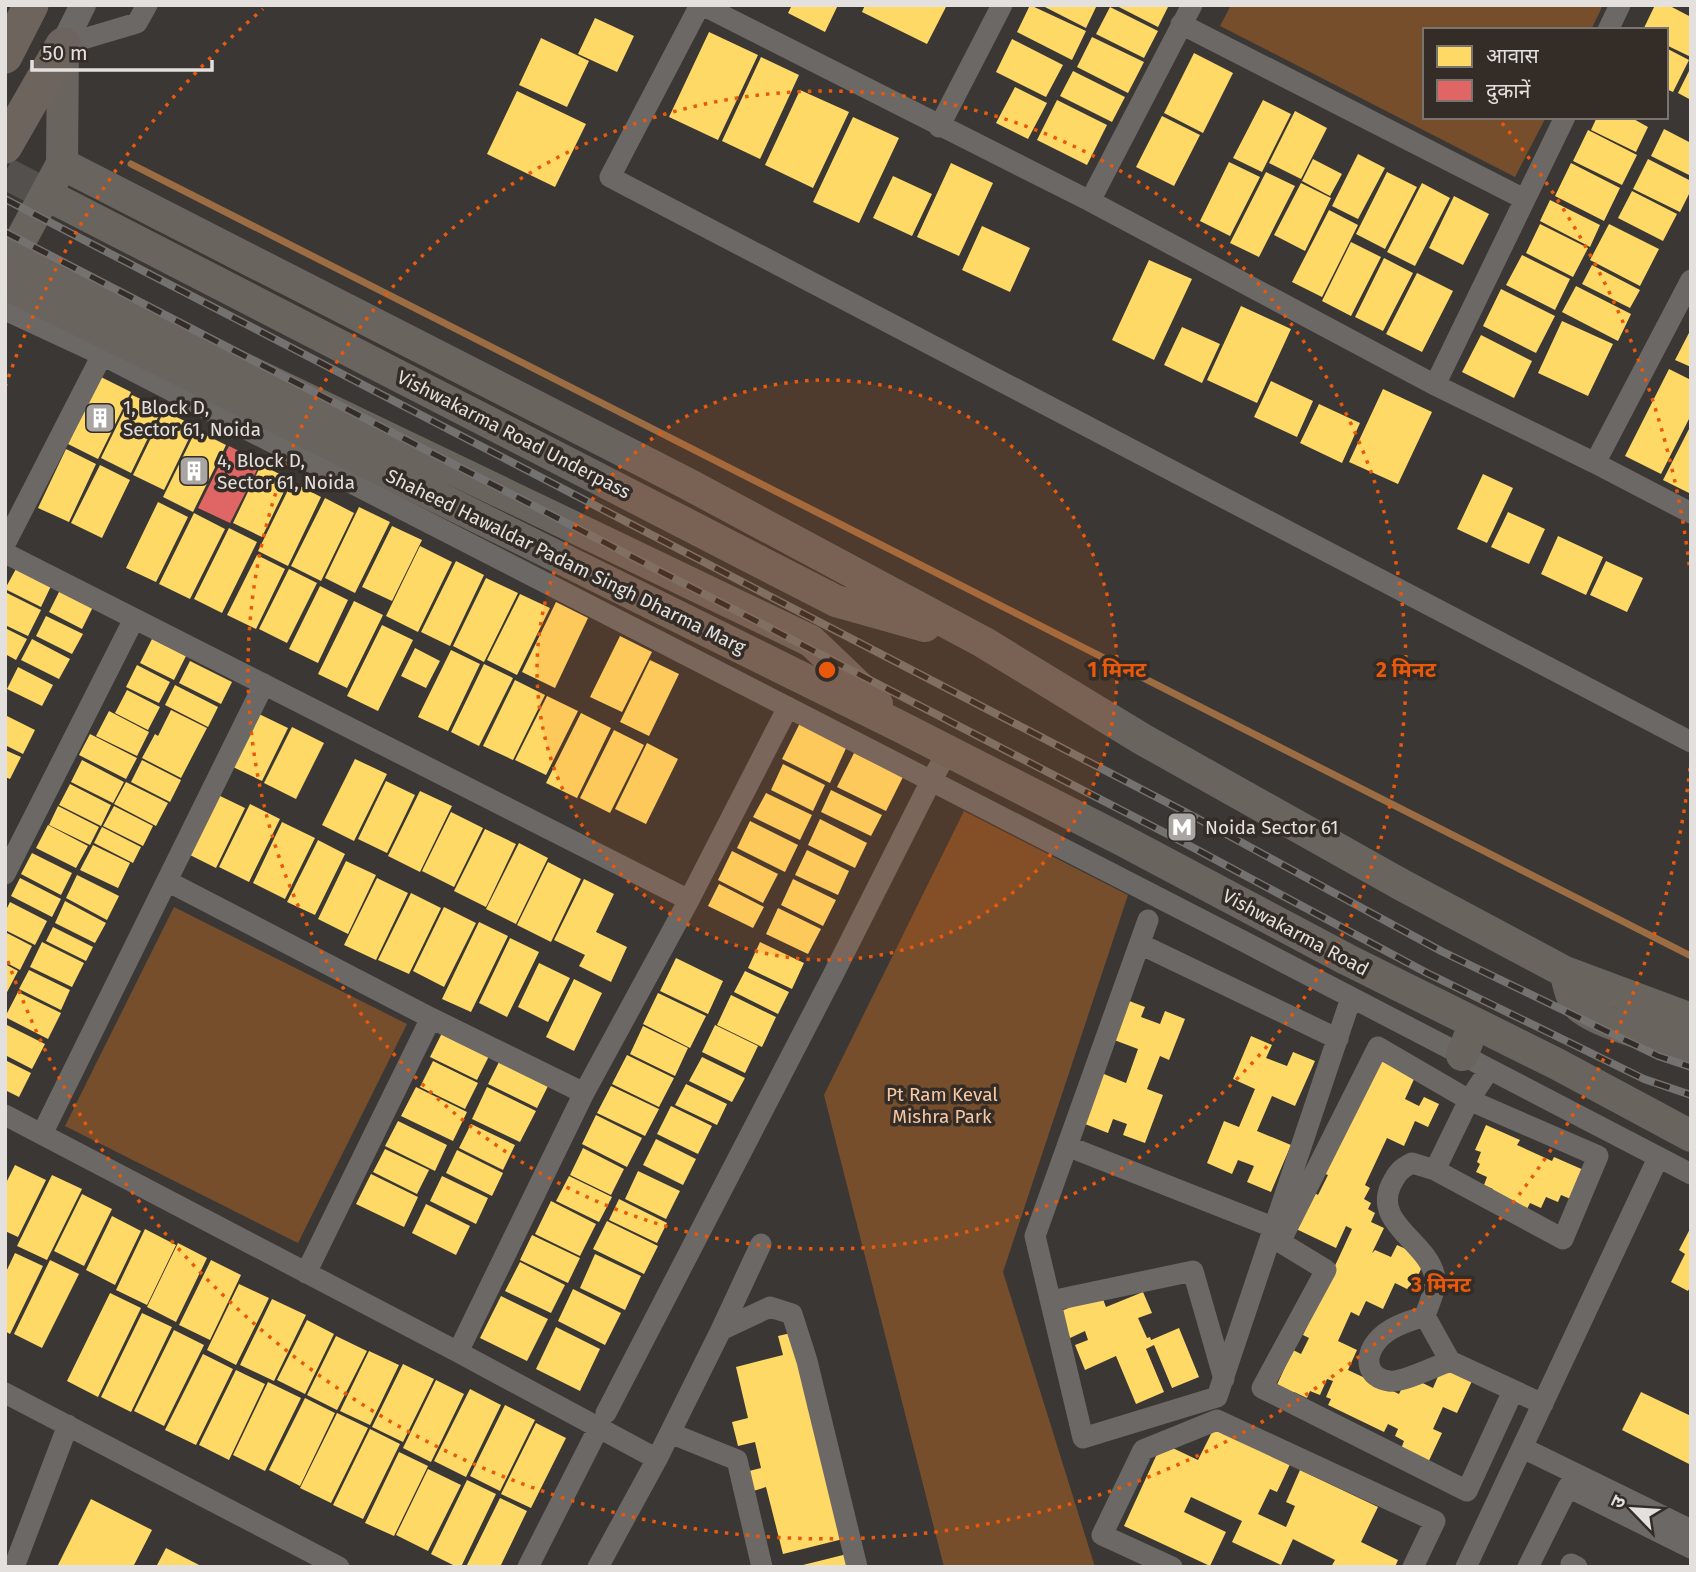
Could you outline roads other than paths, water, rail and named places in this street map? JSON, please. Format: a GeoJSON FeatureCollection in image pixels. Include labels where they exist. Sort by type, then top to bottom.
{"type":"FeatureCollection","features":[{"type":"Feature","properties":{"kind":"main road"},"geometry":{"type":"LineString","coordinates":[[5,22],[30,5]]}},
{"type":"Feature","properties":{"kind":"main road"},"geometry":{"type":"LineString","coordinates":[[5,56],[30,5]]}},
{"type":"Feature","properties":{"kind":"main road"},"geometry":{"type":"LineString","coordinates":[[5,146],[63,45]]}},
{"type":"Feature","properties":{"kind":"main road"},"geometry":{"type":"LineString","coordinates":[[63,45],[62,164],[15,263],[242,368],[811,641],[901,727]]}},
{"type":"Feature","properties":{"kind":"main road"},"geometry":{"type":"LineString","coordinates":[[62,164],[674,477],[983,642],[1154,746],[1402,885],[1565,972],[1691,1019]]}},
{"type":"Feature","properties":{"kind":"main road","name":"Vishwakarma Road Underpass"},"geometry":{"type":"LineString","coordinates":[[55,199],[836,601],[983,642]]}},
{"type":"Feature","properties":{"kind":"main road","name":"Shaheed Hawaldar Padam Singh Dharma Marg"},"geometry":{"type":"LineString","coordinates":[[5,284],[901,727]]}},
{"type":"Feature","properties":{"kind":"main road","name":"Vishwakarma Road"},"geometry":{"type":"LineString","coordinates":[[901,727],[1346,959],[1557,1064],[1691,1136]]}},
{"type":"Feature","properties":{"kind":"main road"},"geometry":{"type":"LineString","coordinates":[[1565,972],[1575,1002],[1587,1012],[1620,1026],[1691,1048]]}},
{"type":"Feature","properties":{"kind":"main road"},"geometry":{"type":"LineString","coordinates":[[1475,1023],[1475,1063]]}},
{"type":"Feature","properties":{"kind":"street"},"geometry":{"type":"LineString","coordinates":[[63,45],[83,5]]}},
{"type":"Feature","properties":{"kind":"street"},"geometry":{"type":"LineString","coordinates":[[63,45],[137,23],[147,5]]}},
{"type":"Feature","properties":{"kind":"street"},"geometry":{"type":"LineString","coordinates":[[1691,513],[1434,385],[1090,201],[701,5],[610,177],[1691,742]]}},
{"type":"Feature","properties":{"kind":"street"},"geometry":{"type":"LineString","coordinates":[[939,127],[1002,5]]}},
{"type":"Feature","properties":{"kind":"street"},"geometry":{"type":"LineString","coordinates":[[1090,201],[1192,5]]}},
{"type":"Feature","properties":{"kind":"street"},"geometry":{"type":"LineString","coordinates":[[1609,28],[1620,5]]}},
{"type":"Feature","properties":{"kind":"street"},"geometry":{"type":"LineString","coordinates":[[1181,24],[1524,199]]}},
{"type":"Feature","properties":{"kind":"street"},"geometry":{"type":"LineString","coordinates":[[1434,385],[1564,119]]}},
{"type":"Feature","properties":{"kind":"street"},"geometry":{"type":"LineString","coordinates":[[1595,463],[1691,280]]}},
{"type":"Feature","properties":{"kind":"street"},"geometry":{"type":"LineString","coordinates":[[5,310],[102,355],[1691,1174]]}},
{"type":"Feature","properties":{"kind":"street"},"geometry":{"type":"LineString","coordinates":[[5,544],[102,355]]}},
{"type":"Feature","properties":{"kind":"street"},"geometry":{"type":"LineString","coordinates":[[5,553],[689,900]]}},
{"type":"Feature","properties":{"kind":"street"},"geometry":{"type":"LineString","coordinates":[[5,874],[134,619]]}},
{"type":"Feature","properties":{"kind":"street"},"geometry":{"type":"LineString","coordinates":[[42,1135],[264,684]]}},
{"type":"Feature","properties":{"kind":"street"},"geometry":{"type":"LineString","coordinates":[[458,1352],[584,1093],[689,900],[788,708]]}},
{"type":"Feature","properties":{"kind":"street"},"geometry":{"type":"LineString","coordinates":[[528,1567],[948,751]]}},
{"type":"Feature","properties":{"kind":"street"},"geometry":{"type":"LineString","coordinates":[[167,881],[431,1018],[584,1093]]}},
{"type":"Feature","properties":{"kind":"street"},"geometry":{"type":"LineString","coordinates":[[1148,920],[1035,1236],[1083,1438],[1217,1398],[1351,998]]}},
{"type":"Feature","properties":{"kind":"street"},"geometry":{"type":"LineString","coordinates":[[1140,944],[1338,1039]]}},
{"type":"Feature","properties":{"kind":"street"},"geometry":{"type":"LineString","coordinates":[[306,1273],[431,1018]]}},
{"type":"Feature","properties":{"kind":"street"},"geometry":{"type":"LineString","coordinates":[[1513,1391],[1466,1491],[1262,1388],[1326,1270],[1280,1242],[1378,1048],[1469,1100],[1598,1156],[1563,1239],[1435,1171],[1412,1163],[1398,1170],[1386,1194],[1391,1216],[1406,1237],[1427,1257],[1435,1280],[1425,1316],[1450,1361],[1543,1404]]}},
{"type":"Feature","properties":{"kind":"street"},"geometry":{"type":"LineString","coordinates":[[1435,1171],[1469,1100],[1475,1063]]}},
{"type":"Feature","properties":{"kind":"street"},"geometry":{"type":"LineString","coordinates":[[5,1115],[458,1352],[602,1421],[657,1459]]}},
{"type":"Feature","properties":{"kind":"street"},"geometry":{"type":"LineString","coordinates":[[1067,1146],[1275,1228]]}},
{"type":"Feature","properties":{"kind":"street"},"geometry":{"type":"LineString","coordinates":[[1475,1564],[1523,1448],[1658,1158]]}},
{"type":"Feature","properties":{"kind":"street"},"geometry":{"type":"LineString","coordinates":[[601,1566],[670,1433],[761,1244]]}},
{"type":"Feature","properties":{"kind":"street"},"geometry":{"type":"LineString","coordinates":[[1051,1301],[1193,1271],[1224,1379]]}},
{"type":"Feature","properties":{"kind":"street"},"geometry":{"type":"LineString","coordinates":[[721,1330],[770,1307],[792,1314],[807,1361],[857,1567]]}},
{"type":"Feature","properties":{"kind":"street"},"geometry":{"type":"LineString","coordinates":[[1425,1316],[1399,1325],[1377,1341],[1368,1364],[1370,1371],[1375,1376],[1391,1382],[1450,1361]]}},
{"type":"Feature","properties":{"kind":"street"},"geometry":{"type":"LineString","coordinates":[[5,1393],[339,1567]]}},
{"type":"Feature","properties":{"kind":"street"},"geometry":{"type":"LineString","coordinates":[[1172,1567],[1102,1535],[1143,1450],[1217,1420],[1435,1521],[1413,1567]]}},
{"type":"Feature","properties":{"kind":"street"},"geometry":{"type":"LineString","coordinates":[[14,1567],[68,1425]]}},
{"type":"Feature","properties":{"kind":"street"},"geometry":{"type":"LineString","coordinates":[[670,1433],[737,1460],[762,1567]]}},
{"type":"Feature","properties":{"kind":"street"},"geometry":{"type":"LineString","coordinates":[[1523,1448],[1691,1530]]}},
{"type":"Feature","properties":{"kind":"street"},"geometry":{"type":"LineString","coordinates":[[1528,1567],[1568,1487],[1691,1548]]}},
{"type":"Feature","properties":{"kind":"waterway"},"geometry":{"type":"LineString","coordinates":[[131,164],[1691,956]]}},
{"type":"Feature","properties":{"kind":"tunnel"},"geometry":{"type":"LineString","coordinates":[[5,173],[55,199]]}},
{"type":"Feature","properties":{"kind":"railway"},"geometry":{"type":"LineString","coordinates":[[5,199],[1191,815],[1441,951],[1658,1056],[1691,1067]]}},
{"type":"Feature","properties":{"kind":"railway"},"geometry":{"type":"LineString","coordinates":[[5,232],[1177,839],[1427,973],[1644,1079],[1691,1095]]}},
{"type":"Feature","properties":{"kind":"place","name":"1, Block D, Sector 61, Noida"},"geometry":{"type":"Point","coordinates":[100,418]}},
{"type":"Feature","properties":{"kind":"place","name":"4, Block D, Sector 61, Noida"},"geometry":{"type":"Point","coordinates":[194,471]}},
{"type":"Feature","properties":{"kind":"place","name":"Noida Sector 61"},"geometry":{"type":"Point","coordinates":[1182,827]}},
{"type":"Feature","properties":{"kind":"park label","name":"Pt Ram Keval Mishra Park"},"geometry":{"type":"Point","coordinates":[942,1105]}}]}
